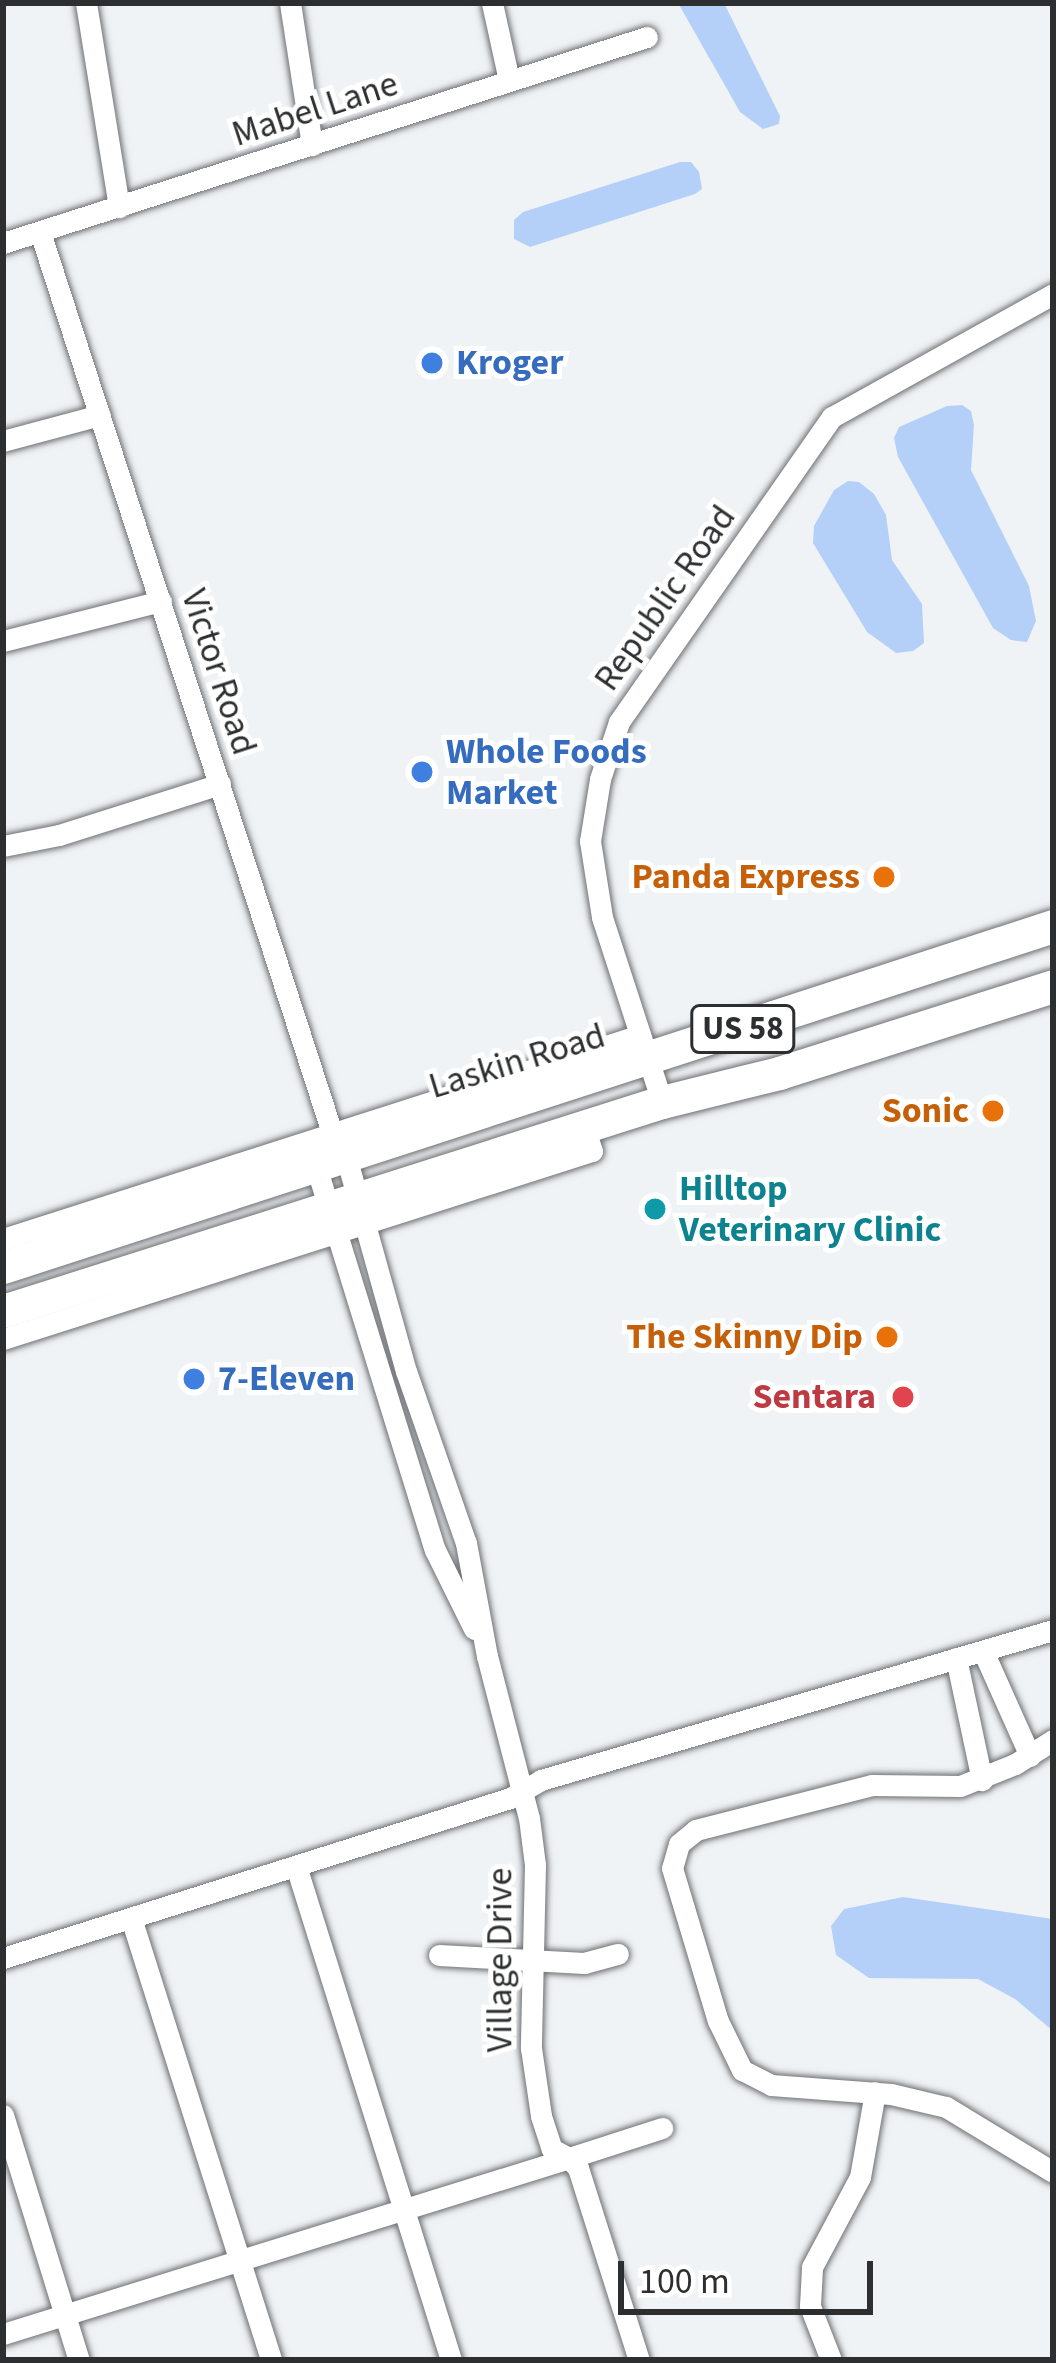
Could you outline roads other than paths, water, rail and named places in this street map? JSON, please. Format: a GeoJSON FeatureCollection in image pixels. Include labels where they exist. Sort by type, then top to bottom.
{"type":"FeatureCollection","features":[{"type":"Feature","properties":{"kind":"main road","name":"Laskin Road"},"geometry":{"type":"LineString","coordinates":[[3,1267],[71,1231],[644,1047],[1053,926]]}},
{"type":"Feature","properties":{"kind":"main road","name":"US 58"},"geometry":{"type":"LineString","coordinates":[[3,1310],[347,1217],[584,1127],[779,1073],[1053,986]]}},
{"type":"Feature","properties":{"kind":"street"},"geometry":{"type":"LineString","coordinates":[[86,3],[119,207]]}},
{"type":"Feature","properties":{"kind":"street"},"geometry":{"type":"LineString","coordinates":[[290,3],[312,146]]}},
{"type":"Feature","properties":{"kind":"street"},"geometry":{"type":"LineString","coordinates":[[492,3],[509,80]]}},
{"type":"Feature","properties":{"kind":"street","name":"Mabel Lane"},"geometry":{"type":"LineString","coordinates":[[3,243],[647,37]]}},
{"type":"Feature","properties":{"kind":"street","name":"Victor Road"},"geometry":{"type":"LineString","coordinates":[[40,232],[220,784],[331,1150]]}},
{"type":"Feature","properties":{"kind":"street","name":"Republic Road"},"geometry":{"type":"LineString","coordinates":[[662,1102],[602,917],[590,842],[600,779],[619,722],[832,417],[1053,294]]}},
{"type":"Feature","properties":{"kind":"street"},"geometry":{"type":"LineString","coordinates":[[3,441],[100,415]]}},
{"type":"Feature","properties":{"kind":"street"},"geometry":{"type":"LineString","coordinates":[[3,641],[161,602]]}},
{"type":"Feature","properties":{"kind":"street"},"geometry":{"type":"LineString","coordinates":[[3,846],[59,835],[220,784]]}},
{"type":"Feature","properties":{"kind":"street","name":"Village Drive"},"geometry":{"type":"LineString","coordinates":[[331,1150],[435,1550],[487,1656]]}},
{"type":"Feature","properties":{"kind":"street","name":"Village Drive"},"geometry":{"type":"LineString","coordinates":[[331,1150],[347,1217],[466,1543],[487,1656],[524,1791],[535,1865],[534,2083],[552,2150],[578,2168],[639,2360]]}},
{"type":"Feature","properties":{"kind":"street"},"geometry":{"type":"LineString","coordinates":[[3,1339],[347,1217]]}},
{"type":"Feature","properties":{"kind":"street","name":"Laskin Road"},"geometry":{"type":"LineString","coordinates":[[3,1239],[71,1231]]}},
{"type":"Feature","properties":{"kind":"street"},"geometry":{"type":"LineString","coordinates":[[3,1958],[524,1791],[541,1780],[1053,1630]]}},
{"type":"Feature","properties":{"kind":"street"},"geometry":{"type":"LineString","coordinates":[[983,1651],[1030,1756]]}},
{"type":"Feature","properties":{"kind":"street"},"geometry":{"type":"LineString","coordinates":[[956,1658],[982,1780]]}},
{"type":"Feature","properties":{"kind":"street"},"geometry":{"type":"LineString","coordinates":[[1053,1740],[982,1780],[938,1788],[872,1785],[814,1798],[697,1830],[674,1855],[693,1946],[718,2021],[742,2070],[771,2085],[875,2092],[946,2108],[1053,2172]]}},
{"type":"Feature","properties":{"kind":"street"},"geometry":{"type":"LineString","coordinates":[[296,1866],[451,2360]]}},
{"type":"Feature","properties":{"kind":"street"},"geometry":{"type":"LineString","coordinates":[[131,1918],[271,2360]]}},
{"type":"Feature","properties":{"kind":"street"},"geometry":{"type":"LineString","coordinates":[[439,1955],[584,1963],[618,1954]]}},
{"type":"Feature","properties":{"kind":"street"},"geometry":{"type":"LineString","coordinates":[[831,2360],[810,2306],[812,2267],[860,2176],[875,2092]]}},
{"type":"Feature","properties":{"kind":"street"},"geometry":{"type":"LineString","coordinates":[[3,2115],[79,2360]]}},
{"type":"Feature","properties":{"kind":"street"},"geometry":{"type":"LineString","coordinates":[[3,2334],[662,2128]]}},
{"type":"Feature","properties":{"kind":"water"},"geometry":{"type":"Polygon","coordinates":[[[678,3],[724,3],[780,116],[779,124],[763,129],[740,112],[678,3]]]}},
{"type":"Feature","properties":{"kind":"water"},"geometry":{"type":"Polygon","coordinates":[[[691,162],[699,172],[702,189],[695,194],[530,247],[514,239],[514,220],[523,212],[691,162]]]}},
{"type":"Feature","properties":{"kind":"water"},"geometry":{"type":"Polygon","coordinates":[[[962,405],[971,411],[974,425],[971,470],[1029,586],[1036,621],[1027,642],[1011,640],[993,628],[898,457],[894,438],[899,427],[947,406],[962,405]]]}},
{"type":"Feature","properties":{"kind":"water"},"geometry":{"type":"Polygon","coordinates":[[[848,481],[859,482],[874,494],[886,515],[892,560],[922,604],[924,643],[913,651],[896,653],[867,632],[813,543],[814,526],[834,490],[848,481]]]}},
{"type":"Feature","properties":{"kind":"water"},"geometry":{"type":"Polygon","coordinates":[[[903,1897],[1053,1919],[1053,2031],[1015,1999],[978,1979],[869,1978],[836,1955],[831,1926],[844,1909],[903,1897]]]}},
{"type":"Feature","properties":{"kind":"place","name":"Kroger"},"geometry":{"type":"Point","coordinates":[432,363]}},
{"type":"Feature","properties":{"kind":"place","name":"Whole Foods Market"},"geometry":{"type":"Point","coordinates":[422,772]}},
{"type":"Feature","properties":{"kind":"place","name":"Panda Express"},"geometry":{"type":"Point","coordinates":[884,877]}},
{"type":"Feature","properties":{"kind":"place","name":"Sonic"},"geometry":{"type":"Point","coordinates":[993,1111]}},
{"type":"Feature","properties":{"kind":"place","name":"Hilltop Veterinary Clinic"},"geometry":{"type":"Point","coordinates":[655,1209]}},
{"type":"Feature","properties":{"kind":"place","name":"The Skinny Dip"},"geometry":{"type":"Point","coordinates":[887,1337]}},
{"type":"Feature","properties":{"kind":"place","name":"7-Eleven"},"geometry":{"type":"Point","coordinates":[194,1379]}},
{"type":"Feature","properties":{"kind":"place","name":"Sentara"},"geometry":{"type":"Point","coordinates":[903,1397]}}]}
